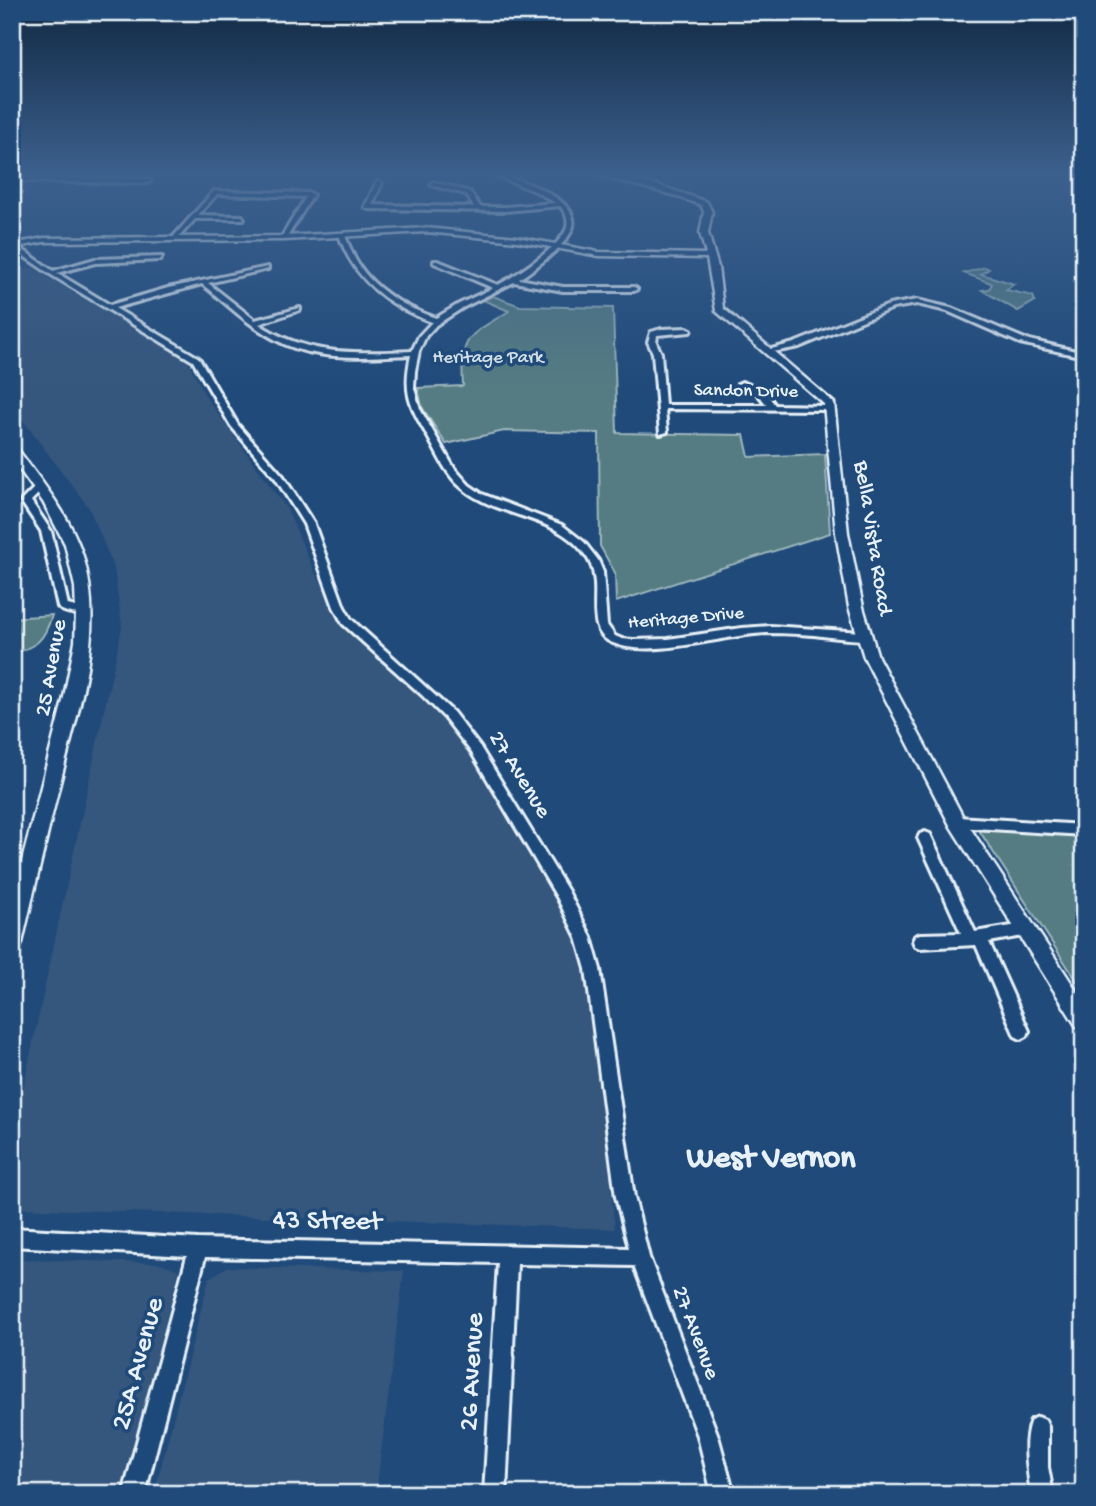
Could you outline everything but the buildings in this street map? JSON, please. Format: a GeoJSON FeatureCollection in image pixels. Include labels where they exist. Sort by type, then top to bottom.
{"type":"FeatureCollection","features":[{"type":"Feature","properties":{"kind":"main road","name":"25 Avenue"},"geometry":{"type":"LineString","coordinates":[[12,943],[76,683],[84,632],[83,589],[77,557],[60,519],[14,455]]}},
{"type":"Feature","properties":{"kind":"street","name":"27 Avenue"},"geometry":{"type":"LineString","coordinates":[[13,246],[52,273],[196,360],[235,426],[280,478],[309,524],[339,607],[347,621],[426,692],[463,732],[563,895],[584,937],[593,969],[625,1197],[640,1257],[708,1436],[723,1494]]}},
{"type":"Feature","properties":{"kind":"street"},"geometry":{"type":"LineString","coordinates":[[345,246],[359,275],[398,304],[437,321]]}},
{"type":"Feature","properties":{"kind":"street","name":"Heritage Drive"},"geometry":{"type":"LineString","coordinates":[[556,246],[513,280],[460,306],[437,321],[421,335],[413,353],[409,389],[412,406],[463,484],[489,503],[555,525],[584,548],[599,573],[602,626],[607,636],[613,640],[643,643],[775,629],[863,636]]}},
{"type":"Feature","properties":{"kind":"street"},"geometry":{"type":"LineString","coordinates":[[558,246],[621,255],[711,256]]}},
{"type":"Feature","properties":{"kind":"street"},"geometry":{"type":"LineString","coordinates":[[708,246],[719,309],[823,395],[831,408]]}},
{"type":"Feature","properties":{"kind":"street"},"geometry":{"type":"LineString","coordinates":[[52,273],[95,261],[160,258]]}},
{"type":"Feature","properties":{"kind":"street"},"geometry":{"type":"LineString","coordinates":[[436,262],[498,288]]}},
{"type":"Feature","properties":{"kind":"street"},"geometry":{"type":"LineString","coordinates":[[110,307],[266,268]]}},
{"type":"Feature","properties":{"kind":"street"},"geometry":{"type":"LineString","coordinates":[[513,280],[563,289],[634,289]]}},
{"type":"Feature","properties":{"kind":"street"},"geometry":{"type":"LineString","coordinates":[[203,282],[287,342],[312,350],[344,354],[413,353]]}},
{"type":"Feature","properties":{"kind":"street"},"geometry":{"type":"LineString","coordinates":[[768,351],[796,345],[891,306],[917,302],[949,309],[1023,341],[1084,355]]}},
{"type":"Feature","properties":{"kind":"street"},"geometry":{"type":"LineString","coordinates":[[257,322],[298,309]]}},
{"type":"Feature","properties":{"kind":"street"},"geometry":{"type":"LineString","coordinates":[[663,432],[657,353],[652,342],[654,334],[661,331],[687,330]]}},
{"type":"Feature","properties":{"kind":"street"},"geometry":{"type":"LineString","coordinates":[[742,384],[761,393],[774,409]]}},
{"type":"Feature","properties":{"kind":"street","name":"Sandon Drive"},"geometry":{"type":"LineString","coordinates":[[661,407],[831,408]]}},
{"type":"Feature","properties":{"kind":"street","name":"Bella Vista Road"},"geometry":{"type":"LineString","coordinates":[[831,408],[842,533],[863,636],[881,679],[957,822],[1084,1020]]}},
{"type":"Feature","properties":{"kind":"street","name":"25 Avenue"},"geometry":{"type":"LineString","coordinates":[[39,488],[26,501],[46,531],[63,607],[79,611]]}},
{"type":"Feature","properties":{"kind":"street"},"geometry":{"type":"LineString","coordinates":[[957,822],[1084,830]]}},
{"type":"Feature","properties":{"kind":"street"},"geometry":{"type":"LineString","coordinates":[[925,838],[1021,1031]]}},
{"type":"Feature","properties":{"kind":"street"},"geometry":{"type":"LineString","coordinates":[[920,941],[976,939],[1024,930]]}},
{"type":"Feature","properties":{"kind":"street","name":"43 Street"},"geometry":{"type":"LineString","coordinates":[[12,1237],[198,1248],[640,1257]]}},
{"type":"Feature","properties":{"kind":"street","name":"25A Avenue"},"geometry":{"type":"LineString","coordinates":[[134,1494],[198,1248]]}},
{"type":"Feature","properties":{"kind":"street","name":"26 Avenue"},"geometry":{"type":"LineString","coordinates":[[495,1494],[508,1254]]}},
{"type":"Feature","properties":{"kind":"street"},"geometry":{"type":"LineString","coordinates":[[1038,1427],[1038,1467],[1042,1494]]}},
{"type":"Feature","properties":{"kind":"shaded area"},"geometry":{"type":"Polygon","coordinates":[[[32,268],[188,361],[206,397],[287,509],[315,573],[348,627],[425,695],[473,752],[579,939],[594,1024],[615,1229],[12,1208],[12,1140],[122,627],[114,568],[89,508],[12,406],[12,271],[32,268]]]}},
{"type":"Feature","properties":{"kind":"shaded area"},"geometry":{"type":"Polygon","coordinates":[[[12,1259],[160,1263],[179,1270],[121,1494],[12,1494],[12,1259]]]}},
{"type":"Feature","properties":{"kind":"shaded area"},"geometry":{"type":"Polygon","coordinates":[[[227,1267],[404,1271],[376,1494],[154,1494],[209,1278],[227,1267]]]}},
{"type":"Feature","properties":{"kind":"green space"},"geometry":{"type":"Polygon","coordinates":[[[985,267],[989,269],[981,274],[1014,284],[1006,290],[1033,296],[1035,301],[1018,311],[982,290],[989,289],[991,283],[964,273],[985,267]]]}},
{"type":"Feature","properties":{"kind":"green space","name":"Heritage Park"},"geometry":{"type":"Polygon","coordinates":[[[493,296],[520,306],[613,308],[617,433],[744,435],[749,457],[825,454],[830,533],[616,602],[615,573],[600,546],[599,433],[504,431],[446,444],[422,407],[418,388],[463,386],[463,356],[469,339],[509,311],[483,300],[493,296]]]}},
{"type":"Feature","properties":{"kind":"green space"},"geometry":{"type":"Polygon","coordinates":[[[52,615],[46,631],[38,641],[12,655],[12,618],[52,615]]]}},
{"type":"Feature","properties":{"kind":"green space"},"geometry":{"type":"Polygon","coordinates":[[[973,821],[1084,834],[1084,992],[973,821]]]}},
{"type":"Feature","properties":{"kind":"district","name":"West Vernon"},"geometry":{"type":"Point","coordinates":[771,1160]}}]}
